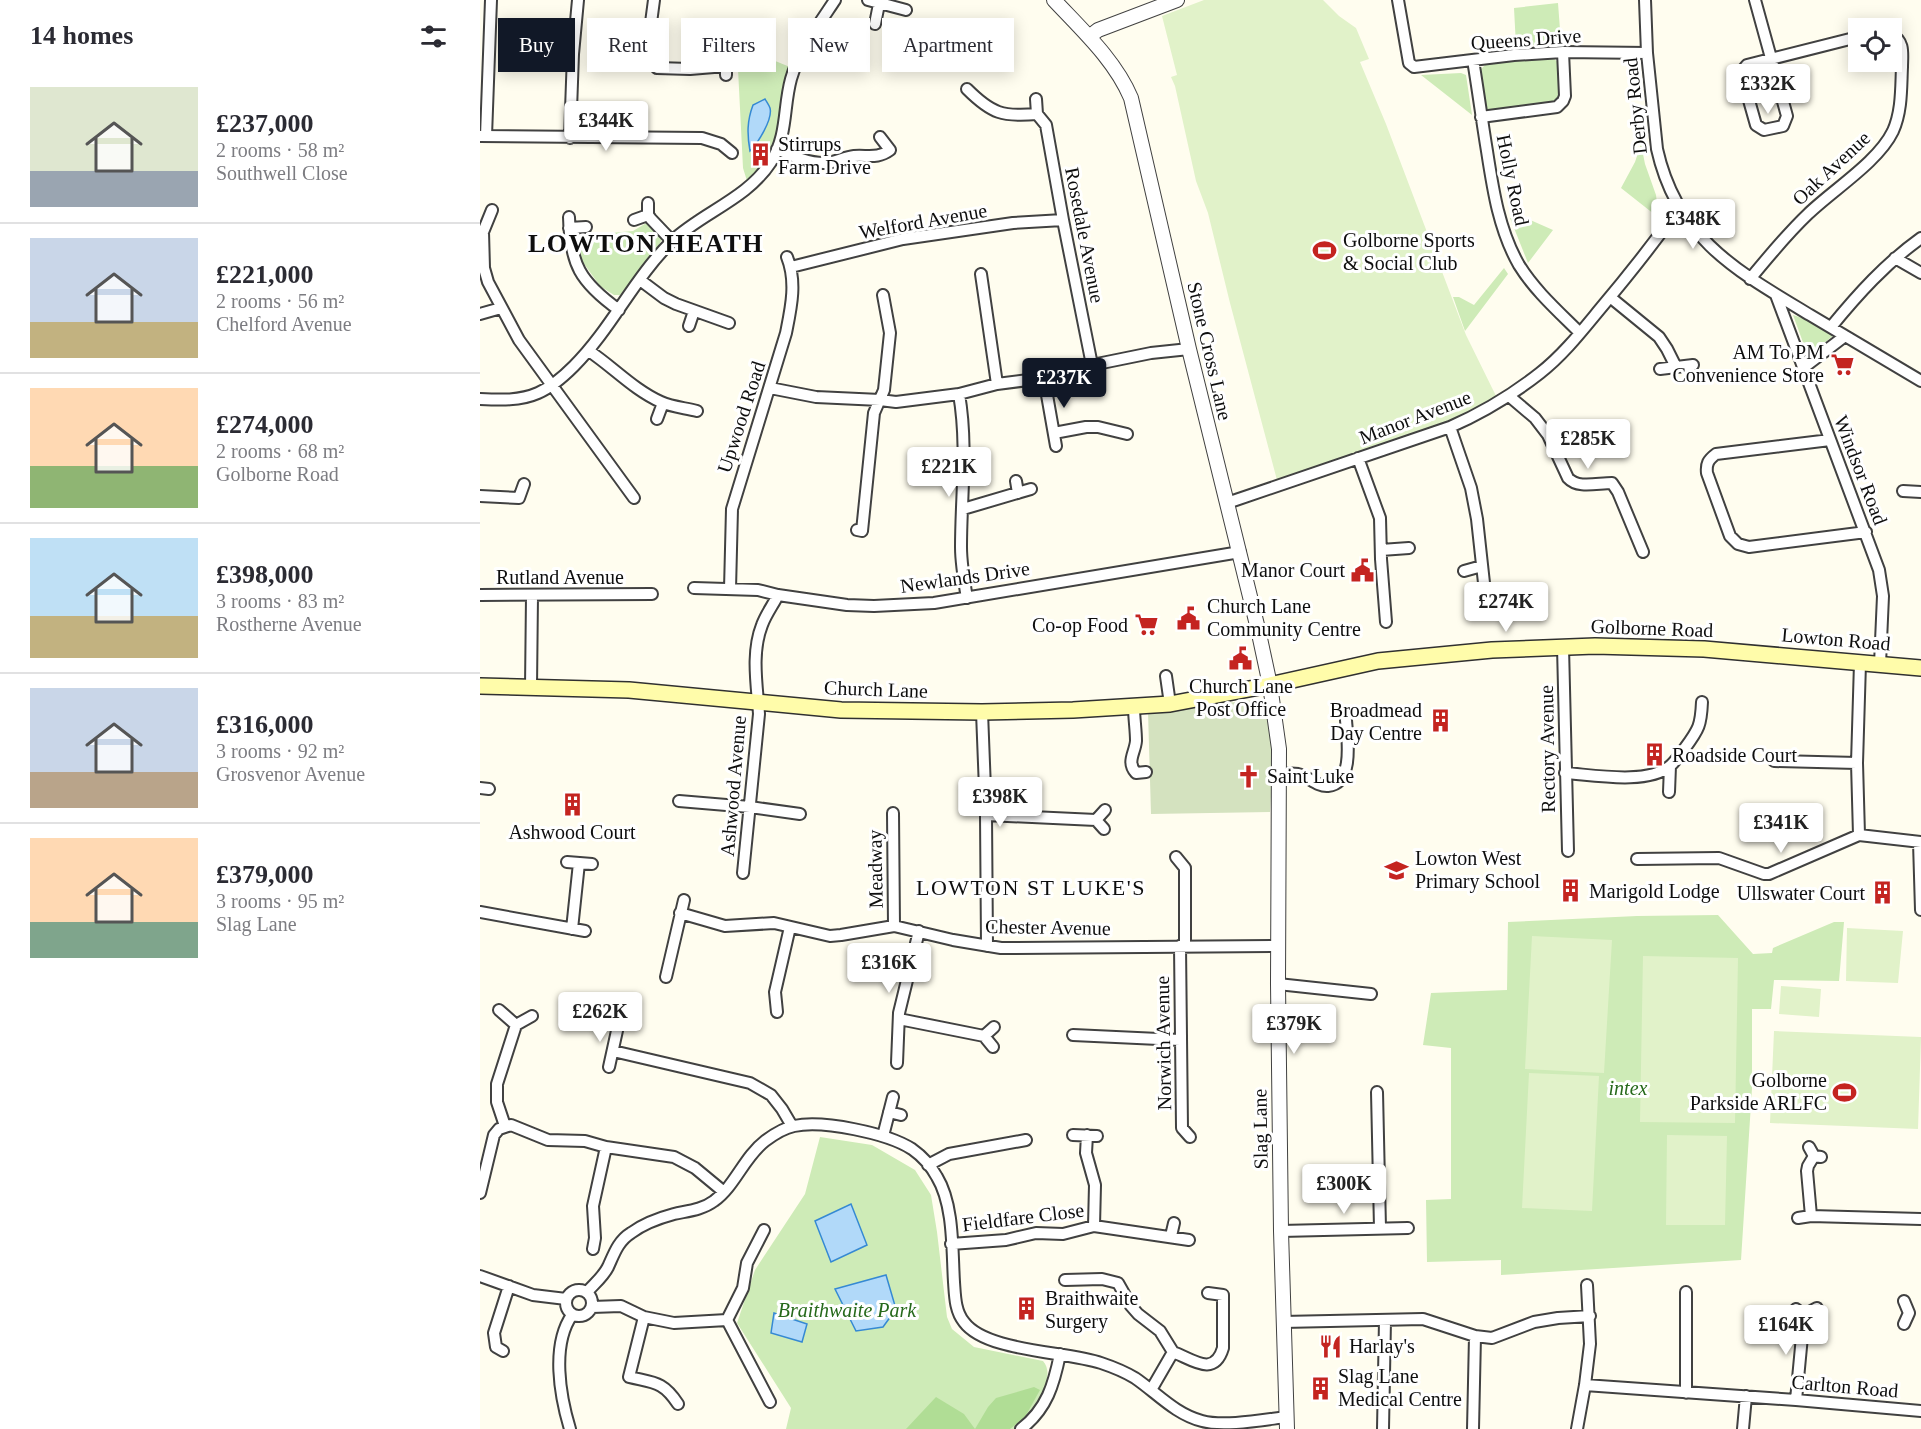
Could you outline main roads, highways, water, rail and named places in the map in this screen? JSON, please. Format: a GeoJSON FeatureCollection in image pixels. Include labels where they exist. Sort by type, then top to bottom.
{"type":"FeatureCollection","features":[{"type":"Feature","properties":{"kind":"main road","name":"Golborne Road"},"geometry":{"type":"LineString","coordinates":[[1270,685],[1378,661],[1492,650],[1563,647],[1748,652]]}},
{"type":"Feature","properties":{"kind":"main road","name":"Lowton Road"},"geometry":{"type":"LineString","coordinates":[[1748,652],[1921,668]]}},
{"type":"Feature","properties":{"kind":"main road","name":"Church Lane"},"geometry":{"type":"LineString","coordinates":[[480,686],[629,690],[758,704],[841,710],[981,712],[1170,704],[1270,685]]}},
{"type":"Feature","properties":{"kind":"water"},"geometry":{"type":"Polygon","coordinates":[[[765,99],[770,108],[769,118],[761,137],[750,151],[748,128],[751,111],[753,105],[765,99]]]}},
{"type":"Feature","properties":{"kind":"water"},"geometry":{"type":"Polygon","coordinates":[[[851,1204],[867,1245],[831,1262],[815,1221],[851,1204]]]}},
{"type":"Feature","properties":{"kind":"water"},"geometry":{"type":"Polygon","coordinates":[[[886,1275],[896,1309],[883,1327],[856,1331],[835,1289],[886,1275]]]}},
{"type":"Feature","properties":{"kind":"water"},"geometry":{"type":"Polygon","coordinates":[[[774,1313],[807,1324],[802,1342],[771,1333],[774,1313]]]}},
{"type":"Feature","properties":{"kind":"place","name":"Stirrups Farm Drive"},"geometry":{"type":"Point","coordinates":[760,155]}},
{"type":"Feature","properties":{"kind":"place","name":"Golborne Sports & Social Club"},"geometry":{"type":"Point","coordinates":[1325,251]}},
{"type":"Feature","properties":{"kind":"place","name":"AM To PM Convenience Store"},"geometry":{"type":"Point","coordinates":[1842,364]}},
{"type":"Feature","properties":{"kind":"place","name":"Manor Court"},"geometry":{"type":"Point","coordinates":[1363,570]}},
{"type":"Feature","properties":{"kind":"place","name":"Church Lane Community Centre"},"geometry":{"type":"Point","coordinates":[1189,618]}},
{"type":"Feature","properties":{"kind":"place","name":"Co-op Food"},"geometry":{"type":"Point","coordinates":[1146,625]}},
{"type":"Feature","properties":{"kind":"place","name":"Church Lane Post Office"},"geometry":{"type":"Point","coordinates":[1241,658]}},
{"type":"Feature","properties":{"kind":"place","name":"Broadmead Day Centre"},"geometry":{"type":"Point","coordinates":[1440,721]}},
{"type":"Feature","properties":{"kind":"place","name":"Roadside Court"},"geometry":{"type":"Point","coordinates":[1654,755]}},
{"type":"Feature","properties":{"kind":"place","name":"Saint Luke"},"geometry":{"type":"Point","coordinates":[1249,776]}},
{"type":"Feature","properties":{"kind":"place","name":"Ashwood Court"},"geometry":{"type":"Point","coordinates":[572,805]}},
{"type":"Feature","properties":{"kind":"place","name":"Lowton West Primary School"},"geometry":{"type":"Point","coordinates":[1397,870]}},
{"type":"Feature","properties":{"kind":"place","name":"Marigold Lodge"},"geometry":{"type":"Point","coordinates":[1571,891]}},
{"type":"Feature","properties":{"kind":"place","name":"Ullswater Court"},"geometry":{"type":"Point","coordinates":[1883,893]}},
{"type":"Feature","properties":{"kind":"place","name":"Golborne Parkside ARLFC"},"geometry":{"type":"Point","coordinates":[1845,1092]}},
{"type":"Feature","properties":{"kind":"place","name":"Braithwaite Surgery"},"geometry":{"type":"Point","coordinates":[1027,1309]}},
{"type":"Feature","properties":{"kind":"place","name":"Harlay's"},"geometry":{"type":"Point","coordinates":[1331,1346]}},
{"type":"Feature","properties":{"kind":"place","name":"Slag Lane Medical Centre"},"geometry":{"type":"Point","coordinates":[1320,1388]}},
{"type":"Feature","properties":{"kind":"district","name":"LOWTON HEATH"},"geometry":{"type":"Point","coordinates":[646,243]}},
{"type":"Feature","properties":{"kind":"district","name":"LOWTON ST LUKE'S"},"geometry":{"type":"Point","coordinates":[1031,887]}},
{"type":"Feature","properties":{"kind":"park label","name":"intex"},"geometry":{"type":"Point","coordinates":[1628,1088]}},
{"type":"Feature","properties":{"kind":"park label","name":"Braithwaite Park"},"geometry":{"type":"Point","coordinates":[847,1310]}}]}
